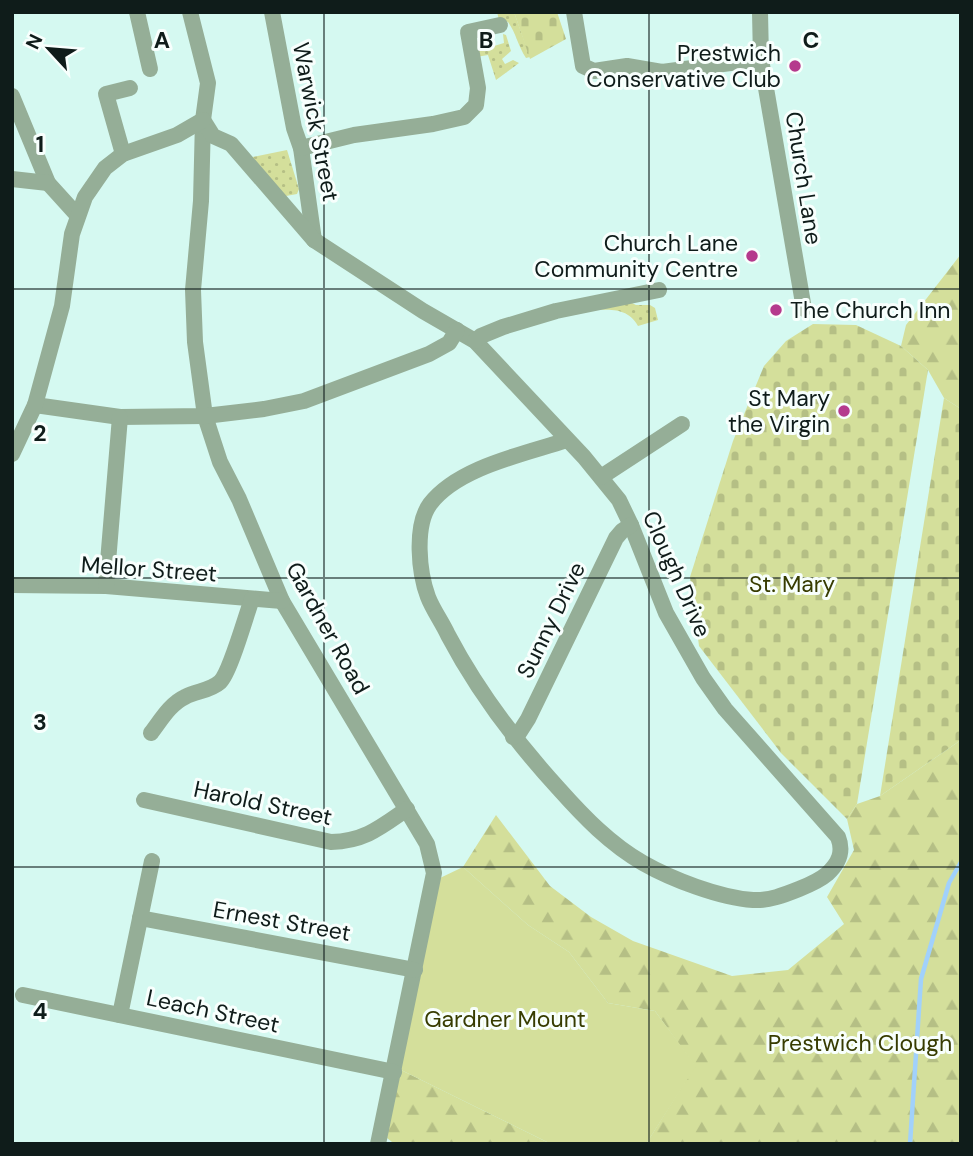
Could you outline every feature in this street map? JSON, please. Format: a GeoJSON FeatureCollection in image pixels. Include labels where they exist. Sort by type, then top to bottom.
{"type":"FeatureCollection","features":[{"type":"Feature","properties":{"kind":"street"},"geometry":{"type":"LineString","coordinates":[[137,12],[150,69]]}},
{"type":"Feature","properties":{"kind":"street","name":"Gardner Road"},"geometry":{"type":"LineString","coordinates":[[190,12],[208,83],[202,120],[201,201],[193,290],[195,342],[205,416],[220,462],[239,499],[282,601],[407,808],[427,844],[434,873],[378,1144]]}},
{"type":"Feature","properties":{"kind":"street","name":"Warwick Street"},"geometry":{"type":"LineString","coordinates":[[272,12],[294,128],[301,148],[314,240]]}},
{"type":"Feature","properties":{"kind":"street"},"geometry":{"type":"LineString","coordinates":[[574,12],[583,66],[594,71],[627,66],[662,72],[761,58]]}},
{"type":"Feature","properties":{"kind":"street","name":"Church Lane"},"geometry":{"type":"LineString","coordinates":[[760,12],[761,58],[804,309]]}},
{"type":"Feature","properties":{"kind":"street"},"geometry":{"type":"LineString","coordinates":[[301,148],[354,135],[464,117],[476,105],[478,88],[468,32],[500,25]]}},
{"type":"Feature","properties":{"kind":"street"},"geometry":{"type":"LineString","coordinates":[[123,155],[99,94],[130,88]]}},
{"type":"Feature","properties":{"kind":"street"},"geometry":{"type":"LineString","coordinates":[[12,96],[48,183],[77,215]]}},
{"type":"Feature","properties":{"kind":"street"},"geometry":{"type":"LineString","coordinates":[[12,454],[35,405],[62,306],[72,234],[85,197],[105,168],[123,155],[177,135],[202,120]]}},
{"type":"Feature","properties":{"kind":"street","name":"Clough Drive"},"geometry":{"type":"LineString","coordinates":[[202,120],[214,136],[231,144],[314,240],[423,311],[475,341],[601,478],[619,500],[666,613],[703,678],[725,709],[831,826],[842,848],[839,858],[825,876],[780,896],[755,900],[735,897],[690,883],[644,863],[601,833],[513,737]]}},
{"type":"Feature","properties":{"kind":"street"},"geometry":{"type":"LineString","coordinates":[[12,179],[48,183]]}},
{"type":"Feature","properties":{"kind":"street"},"geometry":{"type":"LineString","coordinates":[[475,341],[481,335],[556,311],[659,290]]}},
{"type":"Feature","properties":{"kind":"street"},"geometry":{"type":"LineString","coordinates":[[35,405],[120,417],[205,416],[304,401],[429,354],[449,343],[457,330]]}},
{"type":"Feature","properties":{"kind":"street"},"geometry":{"type":"LineString","coordinates":[[106,586],[120,417]]}},
{"type":"Feature","properties":{"kind":"street"},"geometry":{"type":"LineString","coordinates":[[601,478],[682,424]]}},
{"type":"Feature","properties":{"kind":"street"},"geometry":{"type":"LineString","coordinates":[[513,737],[472,677],[428,597],[419,533],[429,505],[456,481],[489,465],[568,440]]}},
{"type":"Feature","properties":{"kind":"street","name":"Sunny Drive"},"geometry":{"type":"LineString","coordinates":[[513,737],[528,719],[617,538],[631,525]]}},
{"type":"Feature","properties":{"kind":"street","name":"Mellor Street"},"geometry":{"type":"LineString","coordinates":[[12,585],[106,586],[282,601]]}},
{"type":"Feature","properties":{"kind":"street"},"geometry":{"type":"LineString","coordinates":[[151,733],[174,705],[187,695],[200,693],[220,681],[230,665],[252,599]]}},
{"type":"Feature","properties":{"kind":"street","name":"Harold Street"},"geometry":{"type":"LineString","coordinates":[[144,800],[331,842],[349,842],[373,833],[407,808]]}},
{"type":"Feature","properties":{"kind":"street"},"geometry":{"type":"LineString","coordinates":[[120,1015],[152,861]]}},
{"type":"Feature","properties":{"kind":"street","name":"Ernest Street"},"geometry":{"type":"LineString","coordinates":[[140,918],[415,970]]}},
{"type":"Feature","properties":{"kind":"street","name":"Leach Street"},"geometry":{"type":"LineString","coordinates":[[23,995],[394,1072]]}},
{"type":"Feature","properties":{"kind":"green space"},"geometry":{"type":"Polygon","coordinates":[[[497,12],[514,12],[530,57],[526,58],[511,26],[508,22],[499,20],[497,12]]]}},
{"type":"Feature","properties":{"kind":"green space"},"geometry":{"type":"Polygon","coordinates":[[[514,12],[557,12],[566,39],[530,59],[514,12]]]}},
{"type":"Feature","properties":{"kind":"green space"},"geometry":{"type":"Polygon","coordinates":[[[503,34],[506,35],[511,51],[502,59],[505,64],[513,60],[519,63],[496,80],[488,55],[476,57],[475,43],[481,39],[484,49],[504,43],[503,34]]]}},
{"type":"Feature","properties":{"kind":"green space"},"geometry":{"type":"Polygon","coordinates":[[[287,150],[299,189],[297,194],[286,196],[248,158],[287,150]]]}},
{"type":"Feature","properties":{"kind":"green space"},"geometry":{"type":"Polygon","coordinates":[[[961,254],[961,409],[944,398],[928,370],[901,346],[906,325],[961,254]]]}},
{"type":"Feature","properties":{"kind":"green space"},"geometry":{"type":"Polygon","coordinates":[[[630,302],[655,308],[658,320],[638,326],[629,315],[611,310],[591,310],[630,302]]]}},
{"type":"Feature","properties":{"kind":"green space","name":"St. Mary"},"geometry":{"type":"Polygon","coordinates":[[[813,324],[856,325],[901,346],[928,370],[857,804],[847,819],[781,753],[699,646],[690,577],[733,441],[764,366],[786,341],[813,324]]]}},
{"type":"Feature","properties":{"kind":"green space"},"geometry":{"type":"Polygon","coordinates":[[[944,398],[961,409],[961,740],[880,796],[944,398]]]}},
{"type":"Feature","properties":{"kind":"green space","name":"Prestwich Clough"},"geometry":{"type":"Polygon","coordinates":[[[961,740],[961,1144],[646,1144],[695,1066],[655,1011],[608,1003],[569,952],[528,925],[463,867],[496,815],[550,886],[591,917],[633,941],[732,976],[788,970],[844,924],[827,897],[854,850],[847,819],[857,804],[880,796],[961,740]]]}},
{"type":"Feature","properties":{"kind":"green space","name":"Gardner Mount"},"geometry":{"type":"Polygon","coordinates":[[[463,867],[528,925],[569,952],[608,1003],[655,1011],[696,1066],[646,1144],[551,1144],[399,1069],[440,878],[463,867]]]}},
{"type":"Feature","properties":{"kind":"green space"},"geometry":{"type":"Polygon","coordinates":[[[399,1069],[551,1144],[392,1142],[387,1138],[399,1069]]]}},
{"type":"Feature","properties":{"kind":"waterway"},"geometry":{"type":"LineString","coordinates":[[910,1144],[921,979],[949,883],[961,862]]}},
{"type":"Feature","properties":{"kind":"place","name":"Prestwich Conservative Club"},"geometry":{"type":"Point","coordinates":[795,66]}},
{"type":"Feature","properties":{"kind":"place","name":"Church Lane Community Centre"},"geometry":{"type":"Point","coordinates":[752,256]}},
{"type":"Feature","properties":{"kind":"place","name":"The Church Inn"},"geometry":{"type":"Point","coordinates":[776,310]}},
{"type":"Feature","properties":{"kind":"place","name":"St Mary the Virgin"},"geometry":{"type":"Point","coordinates":[844,411]}}]}
